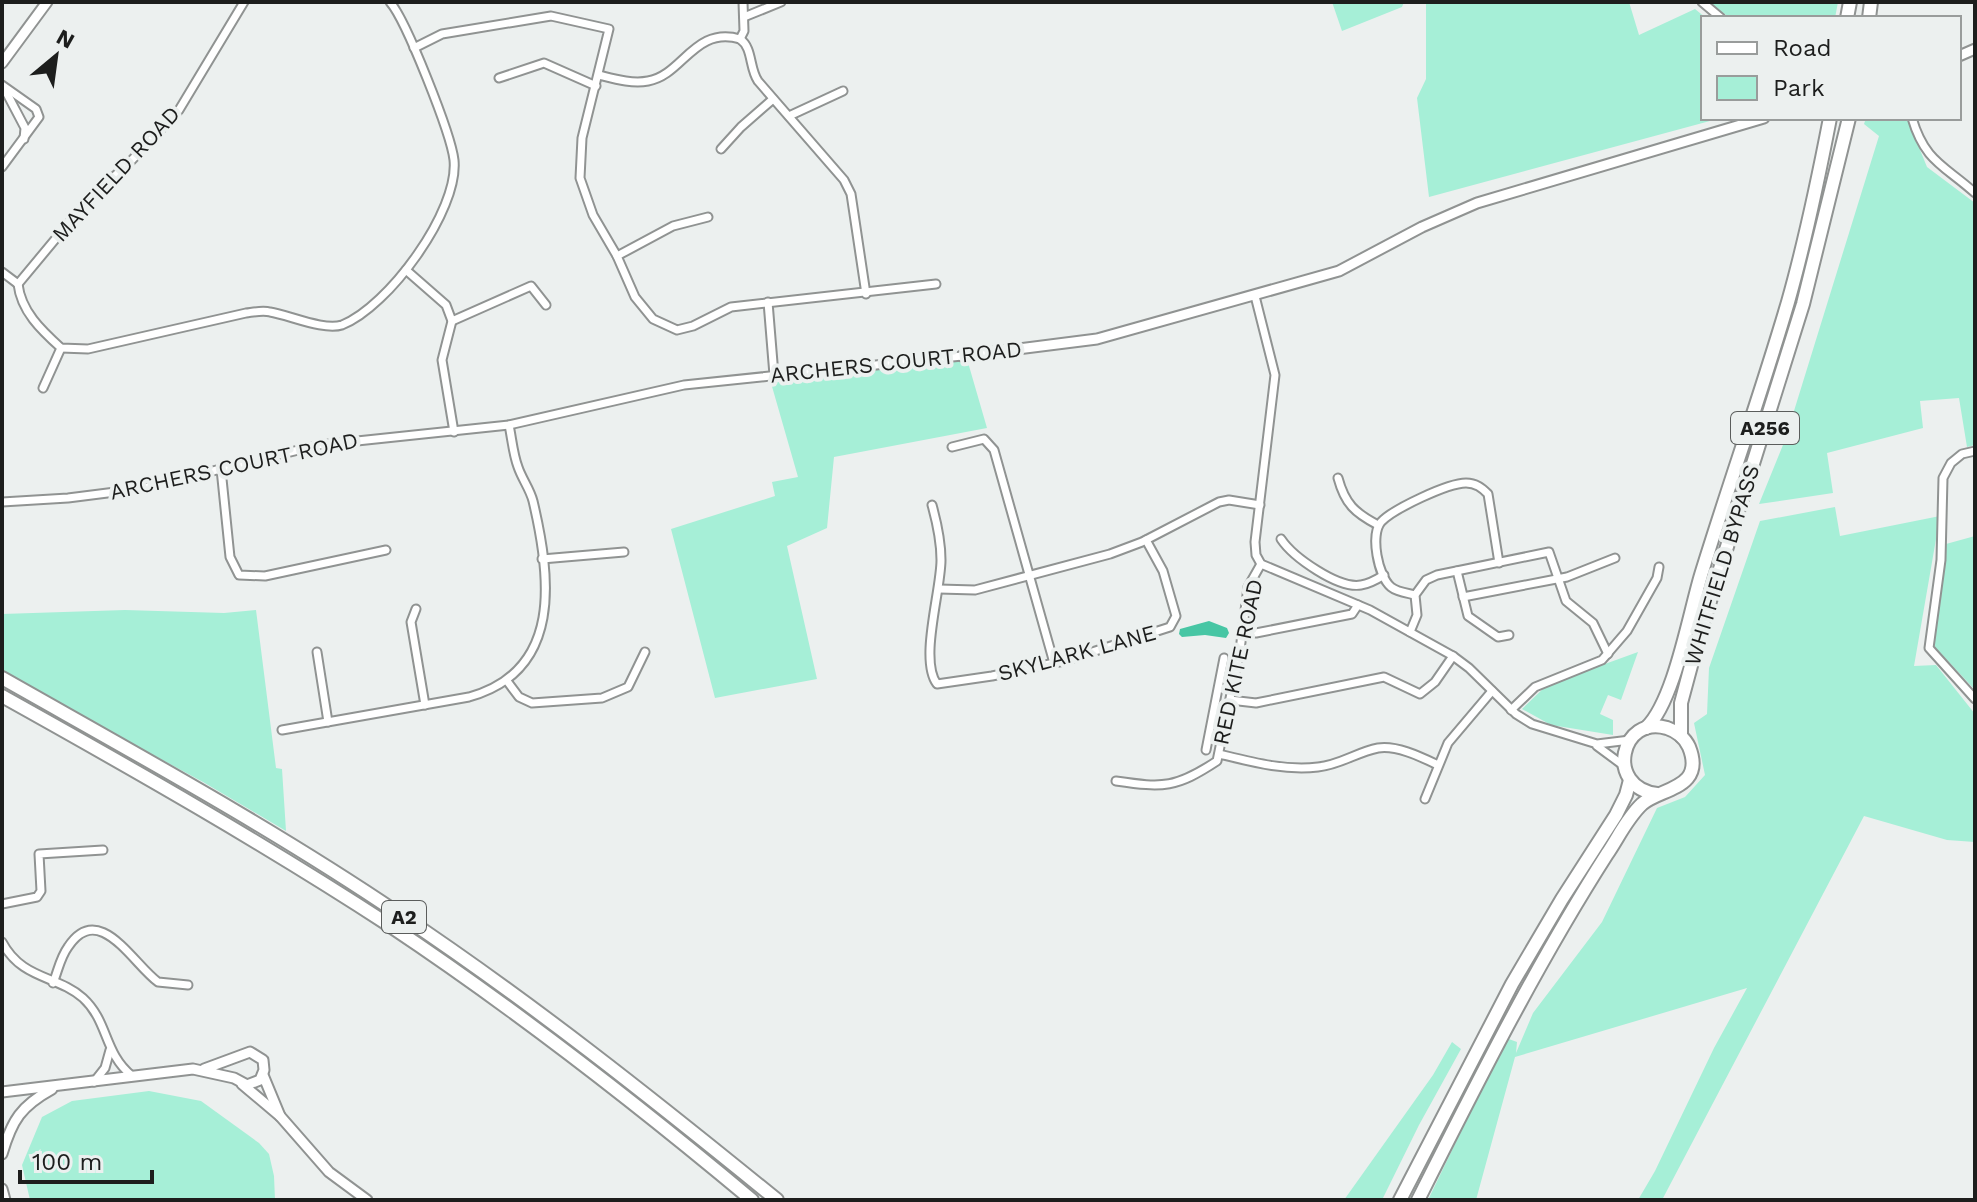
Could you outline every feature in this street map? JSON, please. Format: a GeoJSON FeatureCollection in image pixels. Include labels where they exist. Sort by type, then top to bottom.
{"type":"FeatureCollection","features":[{"type":"Feature","properties":{"kind":"highway","name":"WHITFIELD BYPASS"},"geometry":{"type":"LineString","coordinates":[[1646,728],[1658,716],[1666,700],[1691,608],[1772,353],[1807,226],[1830,120]]}},
{"type":"Feature","properties":{"kind":"highway","name":"WHITFIELD BYPASS"},"geometry":{"type":"LineString","coordinates":[[1681,736],[1681,703],[1699,636],[1803,304],[1849,120]]}},
{"type":"Feature","properties":{"kind":"highway","name":"A2"},"geometry":{"type":"LineString","coordinates":[[2,678],[261,828],[398,913],[601,1058],[777,1200]]}},
{"type":"Feature","properties":{"kind":"highway","name":"A2"},"geometry":{"type":"LineString","coordinates":[[2,696],[253,839],[380,920],[592,1072],[685,1143],[752,1200]]}},
{"type":"Feature","properties":{"kind":"highway"},"geometry":{"type":"LineString","coordinates":[[1418,1200],[1502,1035],[1562,928],[1632,815],[1657,794],[1675,789],[1687,776],[1691,758],[1688,746],[1681,736],[1665,727],[1646,728],[1630,740],[1624,753],[1624,766],[1630,780],[1642,790],[1657,794]]}},
{"type":"Feature","properties":{"kind":"highway"},"geometry":{"type":"LineString","coordinates":[[1400,1200],[1512,984],[1616,815],[1630,780]]}},
{"type":"Feature","properties":{"kind":"street"},"geometry":{"type":"LineString","coordinates":[[2,63],[47,2]]}},
{"type":"Feature","properties":{"kind":"street","name":"MAYFIELD ROAD"},"geometry":{"type":"LineString","coordinates":[[18,284],[87,201],[130,162],[181,107],[244,2]]}},
{"type":"Feature","properties":{"kind":"street"},"geometry":{"type":"LineString","coordinates":[[2,272],[18,284],[19,295],[28,313],[61,348],[88,349],[246,313],[269,311],[338,327],[369,308],[406,270],[441,213],[451,184],[454,160],[439,110],[414,48],[390,2]]}},
{"type":"Feature","properties":{"kind":"street"},"geometry":{"type":"LineString","coordinates":[[740,39],[744,31],[743,2]]}},
{"type":"Feature","properties":{"kind":"street"},"geometry":{"type":"LineString","coordinates":[[744,17],[781,2]]}},
{"type":"Feature","properties":{"kind":"street"},"geometry":{"type":"LineString","coordinates":[[1702,2],[1719,16]]}},
{"type":"Feature","properties":{"kind":"street"},"geometry":{"type":"LineString","coordinates":[[414,48],[442,34],[558,17],[609,29],[582,138],[580,178],[593,215],[617,256],[635,297],[653,319],[670,328],[677,330],[693,326],[731,307],[936,284]]}},
{"type":"Feature","properties":{"kind":"street"},"geometry":{"type":"LineString","coordinates":[[599,75],[646,82],[667,74],[701,43],[727,36],[740,39],[747,45],[753,73],[844,180],[851,194],[866,294]]}},
{"type":"Feature","properties":{"kind":"street"},"geometry":{"type":"LineString","coordinates":[[499,78],[544,63],[596,86]]}},
{"type":"Feature","properties":{"kind":"street"},"geometry":{"type":"LineString","coordinates":[[2,167],[39,117],[36,109],[3,86]]}},
{"type":"Feature","properties":{"kind":"street"},"geometry":{"type":"LineString","coordinates":[[3,86],[25,128],[23,140]]}},
{"type":"Feature","properties":{"kind":"street"},"geometry":{"type":"LineString","coordinates":[[789,116],[843,91]]}},
{"type":"Feature","properties":{"kind":"street"},"geometry":{"type":"LineString","coordinates":[[721,149],[773,99]]}},
{"type":"Feature","properties":{"kind":"street","name":"ARCHERS COURT ROAD"},"geometry":{"type":"LineString","coordinates":[[2,502],[139,489],[319,445],[509,425],[684,385],[1097,339],[1339,271],[1422,227],[1477,203],[1757,120]]}},
{"type":"Feature","properties":{"kind":"street"},"geometry":{"type":"LineString","coordinates":[[1913,120],[1929,156],[1975,193]]}},
{"type":"Feature","properties":{"kind":"street"},"geometry":{"type":"LineString","coordinates":[[617,256],[673,226],[708,217]]}},
{"type":"Feature","properties":{"kind":"street"},"geometry":{"type":"LineString","coordinates":[[406,270],[446,305],[452,321],[442,360],[454,432]]}},
{"type":"Feature","properties":{"kind":"street"},"geometry":{"type":"LineString","coordinates":[[452,321],[531,286],[546,305]]}},
{"type":"Feature","properties":{"kind":"street"},"geometry":{"type":"LineString","coordinates":[[1255,296],[1275,375],[1255,542],[1256,555],[1261,564],[1358,605],[1410,632],[1453,656],[1511,710],[1546,730],[1590,743],[1624,766]]}},
{"type":"Feature","properties":{"kind":"street"},"geometry":{"type":"LineString","coordinates":[[768,302],[774,375]]}},
{"type":"Feature","properties":{"kind":"street"},"geometry":{"type":"LineString","coordinates":[[43,388],[61,348]]}},
{"type":"Feature","properties":{"kind":"street"},"geometry":{"type":"LineString","coordinates":[[282,730],[484,693],[507,681],[525,660],[544,624],[547,590],[532,497],[517,466],[509,425]]}},
{"type":"Feature","properties":{"kind":"street"},"geometry":{"type":"LineString","coordinates":[[952,447],[978,439],[984,439],[991,445],[1054,663]]}},
{"type":"Feature","properties":{"kind":"street"},"geometry":{"type":"LineString","coordinates":[[1975,451],[1962,454],[1951,463],[1943,478],[1941,560],[1929,648],[1975,699]]}},
{"type":"Feature","properties":{"kind":"street"},"geometry":{"type":"LineString","coordinates":[[221,469],[230,557],[239,575],[265,576],[386,550]]}},
{"type":"Feature","properties":{"kind":"street"},"geometry":{"type":"LineString","coordinates":[[1338,478],[1342,495],[1352,510],[1378,525]]}},
{"type":"Feature","properties":{"kind":"street"},"geometry":{"type":"LineString","coordinates":[[1415,595],[1389,586],[1376,536],[1378,525],[1401,507],[1429,495],[1460,484],[1476,484],[1488,494],[1499,563]]}},
{"type":"Feature","properties":{"kind":"street"},"geometry":{"type":"LineString","coordinates":[[932,505],[940,542],[939,589],[975,590],[1110,554],[1146,540],[1219,502],[1229,500],[1260,505]]}},
{"type":"Feature","properties":{"kind":"street"},"geometry":{"type":"LineString","coordinates":[[1281,539],[1300,560],[1345,584],[1358,586],[1384,575]]}},
{"type":"Feature","properties":{"kind":"street","name":"SKYLARK LANE"},"geometry":{"type":"LineString","coordinates":[[939,589],[930,657],[932,678],[937,684],[1054,663],[1170,627],[1174,622],[1176,616],[1163,571],[1146,540]]}},
{"type":"Feature","properties":{"kind":"street"},"geometry":{"type":"LineString","coordinates":[[542,559],[624,552]]}},
{"type":"Feature","properties":{"kind":"street"},"geometry":{"type":"LineString","coordinates":[[1410,632],[1417,615],[1415,595],[1426,580],[1549,552],[1570,607],[1593,623],[1608,654]]}},
{"type":"Feature","properties":{"kind":"street"},"geometry":{"type":"LineString","coordinates":[[1463,597],[1557,579],[1615,558]]}},
{"type":"Feature","properties":{"kind":"street","name":"RED KITE ROAD"},"geometry":{"type":"LineString","coordinates":[[1218,758],[1243,632],[1248,587],[1261,564]]}},
{"type":"Feature","properties":{"kind":"street"},"geometry":{"type":"LineString","coordinates":[[1511,710],[1535,687],[1602,660],[1627,631],[1657,578],[1659,567]]}},
{"type":"Feature","properties":{"kind":"street"},"geometry":{"type":"LineString","coordinates":[[1457,571],[1466,613],[1498,637],[1509,635]]}},
{"type":"Feature","properties":{"kind":"street"},"geometry":{"type":"LineString","coordinates":[[1243,632],[1256,633],[1352,614],[1358,605]]}},
{"type":"Feature","properties":{"kind":"street"},"geometry":{"type":"LineString","coordinates":[[416,609],[411,622],[425,705]]}},
{"type":"Feature","properties":{"kind":"street"},"geometry":{"type":"LineString","coordinates":[[317,652],[328,722]]}},
{"type":"Feature","properties":{"kind":"street"},"geometry":{"type":"LineString","coordinates":[[507,681],[519,697],[532,703],[602,698],[628,687],[645,652]]}},
{"type":"Feature","properties":{"kind":"street"},"geometry":{"type":"LineString","coordinates":[[1230,700],[1256,703],[1384,677],[1420,694],[1435,682],[1453,656]]}},
{"type":"Feature","properties":{"kind":"street"},"geometry":{"type":"LineString","coordinates":[[1206,750],[1224,658]]}},
{"type":"Feature","properties":{"kind":"street"},"geometry":{"type":"LineString","coordinates":[[1221,673],[1235,675]]}},
{"type":"Feature","properties":{"kind":"street"},"geometry":{"type":"LineString","coordinates":[[1425,799],[1448,743],[1492,691]]}},
{"type":"Feature","properties":{"kind":"street"},"geometry":{"type":"LineString","coordinates":[[1210,728],[1224,731]]}},
{"type":"Feature","properties":{"kind":"street"},"geometry":{"type":"LineString","coordinates":[[1590,743],[1611,744],[1630,740]]}},
{"type":"Feature","properties":{"kind":"street"},"geometry":{"type":"LineString","coordinates":[[1116,781],[1164,785],[1184,782],[1218,758],[1314,768],[1335,764],[1378,748],[1387,748],[1438,765]]}},
{"type":"Feature","properties":{"kind":"street"},"geometry":{"type":"LineString","coordinates":[[2,904],[37,897],[41,891],[39,854],[103,850]]}},
{"type":"Feature","properties":{"kind":"street"},"geometry":{"type":"LineString","coordinates":[[53,983],[69,944],[93,930],[107,933],[115,939],[158,982],[188,985]]}},
{"type":"Feature","properties":{"kind":"street"},"geometry":{"type":"LineString","coordinates":[[2,942],[5,956],[78,994],[93,1009],[102,1024],[110,1050],[120,1066],[133,1078]]}},
{"type":"Feature","properties":{"kind":"street"},"geometry":{"type":"LineString","coordinates":[[94,1082],[105,1068],[110,1050]]}},
{"type":"Feature","properties":{"kind":"street"},"geometry":{"type":"LineString","coordinates":[[2,1092],[204,1069],[233,1061],[241,1054],[255,1054],[263,1060],[263,1075],[280,1116]]}},
{"type":"Feature","properties":{"kind":"street"},"geometry":{"type":"LineString","coordinates":[[233,1061],[231,1069],[238,1081],[280,1116],[329,1172],[367,1200]]}},
{"type":"Feature","properties":{"kind":"street"},"geometry":{"type":"LineString","coordinates":[[204,1069],[256,1084],[263,1075]]}},
{"type":"Feature","properties":{"kind":"street"},"geometry":{"type":"LineString","coordinates":[[2,1154],[15,1118],[30,1101],[55,1087]]}},
{"type":"Feature","properties":{"kind":"street"},"geometry":{"type":"LineString","coordinates":[[2,1189],[5,1200]]}},
{"type":"Feature","properties":{"kind":"green space"},"geometry":{"type":"Polygon","coordinates":[[[1332,2],[1404,2],[1402,7],[1342,31],[1332,2]]]}},
{"type":"Feature","properties":{"kind":"green space"},"geometry":{"type":"Polygon","coordinates":[[[1426,2],[1629,2],[1639,35],[1695,9],[1704,16],[1701,16],[1701,120],[1714,120],[1429,197],[1417,98],[1426,79],[1426,2]]]}},
{"type":"Feature","properties":{"kind":"green space"},"geometry":{"type":"Polygon","coordinates":[[[1709,2],[1838,2],[1835,16],[1727,16],[1709,2]]]}},
{"type":"Feature","properties":{"kind":"green space"},"geometry":{"type":"Polygon","coordinates":[[[1865,120],[1908,120],[1927,167],[1975,203],[1975,445],[1967,447],[1959,398],[1920,401],[1923,428],[1827,453],[1833,493],[1759,504],[1785,440],[1879,136],[1864,124],[1865,120]]]}},
{"type":"Feature","properties":{"kind":"green space"},"geometry":{"type":"Polygon","coordinates":[[[967,359],[987,428],[834,457],[827,528],[787,546],[817,679],[715,698],[671,529],[775,496],[772,482],[798,477],[771,383],[967,359]]]}},
{"type":"Feature","properties":{"kind":"green space"},"geometry":{"type":"Polygon","coordinates":[[[1835,507],[1840,536],[1940,516],[1914,666],[1936,665],[1975,714],[1975,842],[1947,840],[1864,816],[1662,1200],[1638,1200],[1747,988],[1515,1057],[1476,1200],[1428,1200],[1506,1038],[1517,1042],[1516,1053],[1533,1013],[1602,922],[1657,808],[1685,797],[1705,775],[1694,723],[1707,714],[1709,668],[1760,521],[1835,507]]]}},
{"type":"Feature","properties":{"kind":"green space"},"geometry":{"type":"Polygon","coordinates":[[[1975,536],[1975,690],[1933,645],[1946,544],[1975,536]]]}},
{"type":"Feature","properties":{"kind":"green space"},"geometry":{"type":"Polygon","coordinates":[[[125,610],[224,613],[256,610],[276,768],[282,769],[286,831],[203,782],[2,673],[2,614],[125,610]]]}},
{"type":"Feature","properties":{"kind":"green space"},"geometry":{"type":"Polygon","coordinates":[[[1638,652],[1621,700],[1608,695],[1600,714],[1613,720],[1613,735],[1551,725],[1522,709],[1547,685],[1638,652]]]}},
{"type":"Feature","properties":{"kind":"green space"},"geometry":{"type":"Polygon","coordinates":[[[1452,1042],[1461,1049],[1382,1200],[1344,1200],[1433,1075],[1452,1042]]]}},
{"type":"Feature","properties":{"kind":"green space"},"geometry":{"type":"Polygon","coordinates":[[[149,1091],[201,1101],[259,1143],[269,1154],[275,1200],[30,1200],[22,1165],[42,1117],[72,1101],[149,1091]]]}},
{"type":"Feature","properties":{"kind":"shaded area"},"geometry":{"type":"Polygon","coordinates":[[[1209,621],[1227,628],[1229,633],[1226,638],[1205,635],[1182,637],[1179,634],[1180,629],[1209,621]]]}}]}
